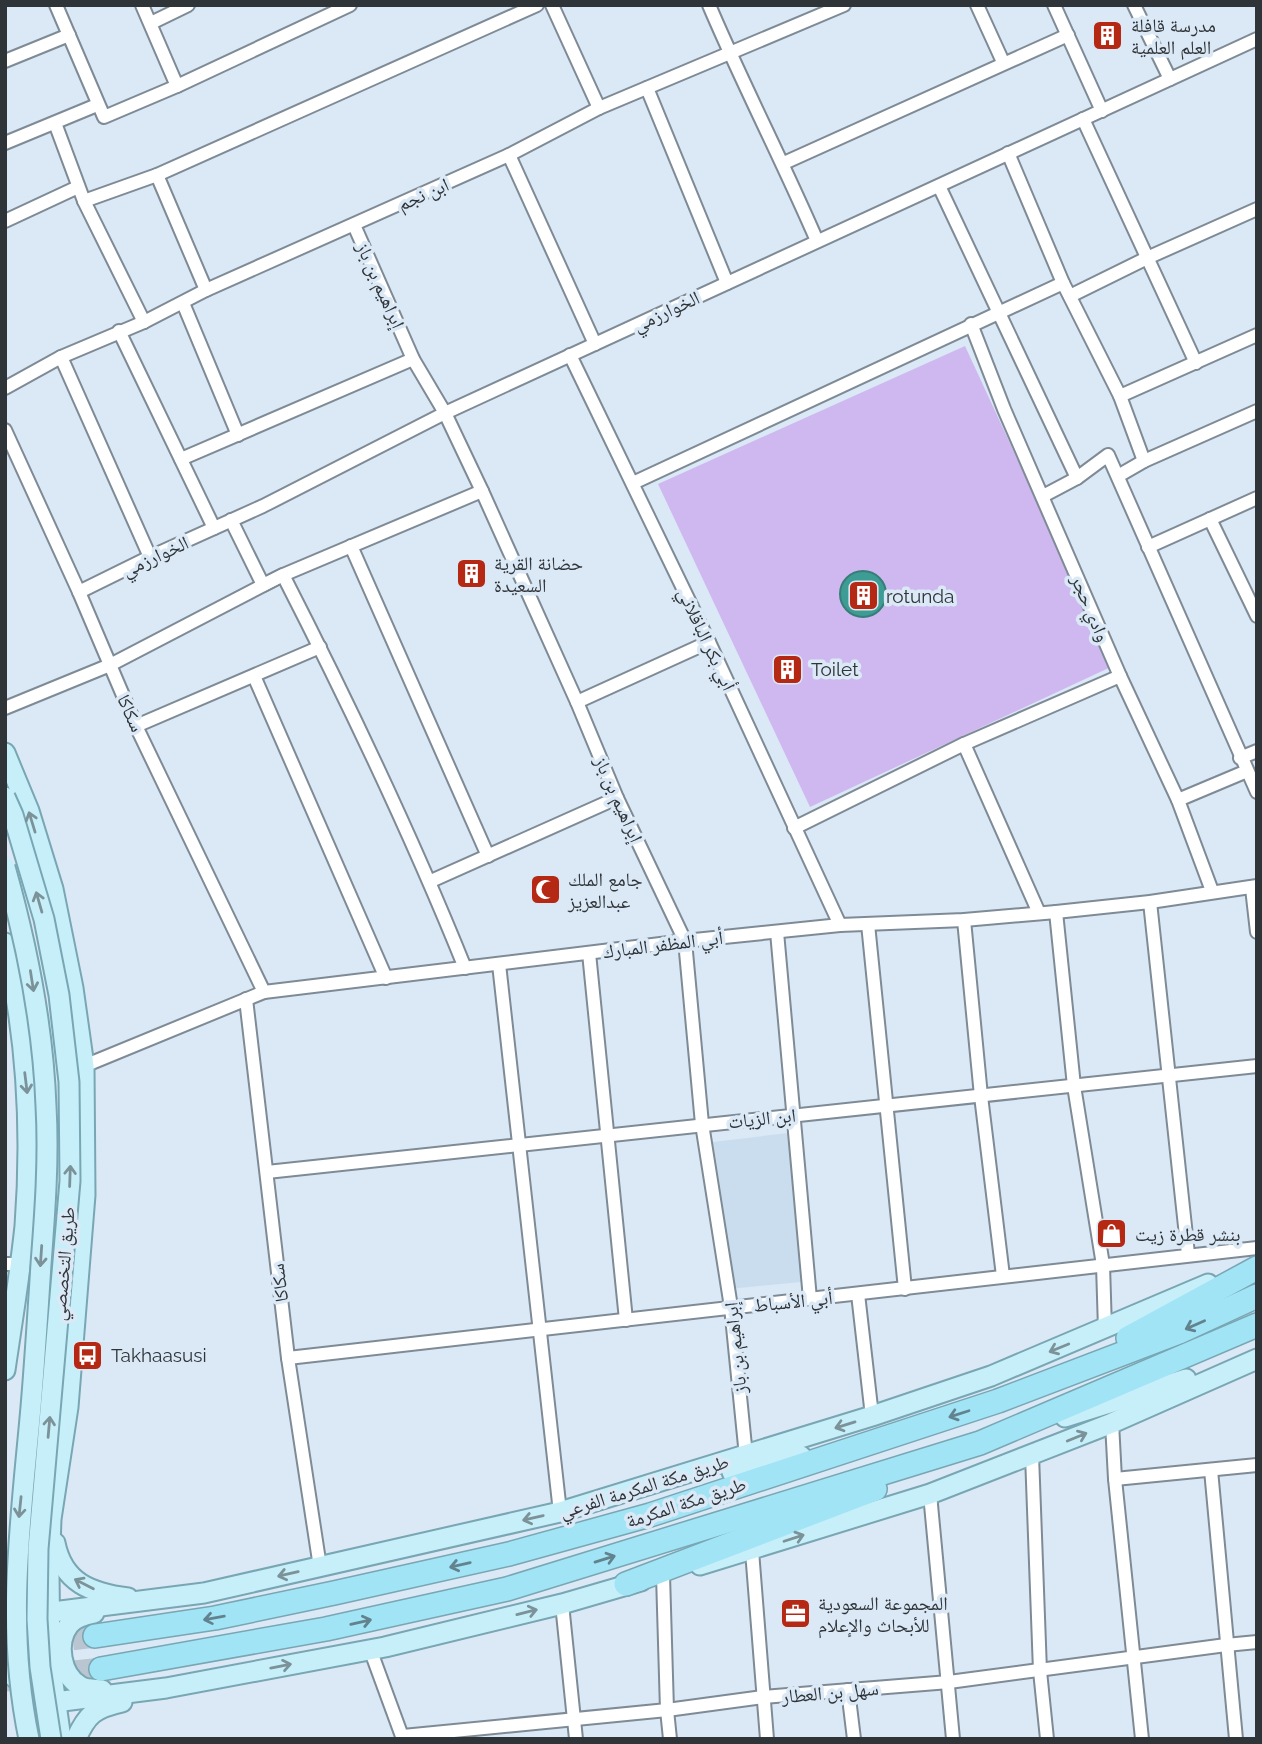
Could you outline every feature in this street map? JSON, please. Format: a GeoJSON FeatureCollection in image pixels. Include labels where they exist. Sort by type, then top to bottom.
{"type":"FeatureCollection","features":[{"type":"Feature","properties":{"kind":"highway"},"geometry":{"type":"LineString","coordinates":[[998,1401],[1150,1328],[1257,1265]]}},
{"type":"Feature","properties":{"kind":"highway","name":"طريق مكة المكرمة"},"geometry":{"type":"LineString","coordinates":[[95,1636],[215,1618],[509,1554],[650,1515],[998,1401],[1179,1332],[1257,1296]]}},
{"type":"Feature","properties":{"kind":"highway","name":"طريق مكة المكرمة"},"geometry":{"type":"LineString","coordinates":[[101,1669],[326,1629],[507,1589],[980,1443],[1257,1325]]}},
{"type":"Feature","properties":{"kind":"highway"},"geometry":{"type":"LineString","coordinates":[[626,1584],[844,1502],[980,1443]]}},
{"type":"Feature","properties":{"kind":"main road"},"geometry":{"type":"LineString","coordinates":[[5,753],[29,811],[53,889],[84,1066],[85,1195],[68,1407],[51,1519],[50,1662],[61,1739]]}},
{"type":"Feature","properties":{"kind":"main road","name":"طريق التخصصي"},"geometry":{"type":"LineString","coordinates":[[5,797],[13,815],[44,919],[59,995],[69,1082],[70,1181],[38,1549],[40,1655],[51,1739]]}},
{"type":"Feature","properties":{"kind":"main road","name":"طريق التخصصي"},"geometry":{"type":"LineString","coordinates":[[5,866],[24,933],[42,1048],[47,1108],[43,1239],[16,1569],[18,1661],[29,1739]]}},
{"type":"Feature","properties":{"kind":"main road"},"geometry":{"type":"LineString","coordinates":[[5,943],[17,1006],[28,1098],[26,1188],[13,1264],[5,1370]]}},
{"type":"Feature","properties":{"kind":"main road","name":"طريق مكة المكرمة الفرعي"},"geometry":{"type":"LineString","coordinates":[[5,1618],[204,1593],[561,1512],[872,1416],[991,1376],[1257,1265]]}},
{"type":"Feature","properties":{"kind":"main road"},"geometry":{"type":"LineString","coordinates":[[980,1443],[1257,1358]]}},
{"type":"Feature","properties":{"kind":"main road"},"geometry":{"type":"LineString","coordinates":[[5,1658],[11,1674],[28,1690],[55,1702],[166,1688],[370,1649],[562,1604],[752,1551],[930,1494],[1112,1423],[1257,1358]]}},
{"type":"Feature","properties":{"kind":"main road"},"geometry":{"type":"LineString","coordinates":[[561,1512],[911,1430]]}},
{"type":"Feature","properties":{"kind":"main road"},"geometry":{"type":"LineString","coordinates":[[51,1519],[57,1551],[63,1567],[71,1577],[84,1586],[109,1595],[149,1601]]}},
{"type":"Feature","properties":{"kind":"main road"},"geometry":{"type":"LineString","coordinates":[[149,1601],[79,1617],[68,1626],[62,1642],[64,1670],[79,1686],[89,1689],[166,1688]]}},
{"type":"Feature","properties":{"kind":"main road"},"geometry":{"type":"LineString","coordinates":[[76,1739],[85,1719],[106,1706],[166,1688]]}},
{"type":"Feature","properties":{"kind":"street"},"geometry":{"type":"LineString","coordinates":[[56,5],[96,104],[104,117],[350,5]]}},
{"type":"Feature","properties":{"kind":"street"},"geometry":{"type":"LineString","coordinates":[[142,5],[177,86]]}},
{"type":"Feature","properties":{"kind":"street"},"geometry":{"type":"LineString","coordinates":[[150,23],[188,5]]}},
{"type":"Feature","properties":{"kind":"street"},"geometry":{"type":"LineString","coordinates":[[84,201],[157,174],[537,5]]}},
{"type":"Feature","properties":{"kind":"street"},"geometry":{"type":"LineString","coordinates":[[552,5],[599,108]]}},
{"type":"Feature","properties":{"kind":"street"},"geometry":{"type":"LineString","coordinates":[[709,5],[729,53],[784,163],[817,241]]}},
{"type":"Feature","properties":{"kind":"street","name":"ابن نجم"},"geometry":{"type":"LineString","coordinates":[[5,388],[61,358],[145,322],[206,289],[509,155],[599,108],[844,5]]}},
{"type":"Feature","properties":{"kind":"street"},"geometry":{"type":"LineString","coordinates":[[977,5],[1003,62]]}},
{"type":"Feature","properties":{"kind":"street"},"geometry":{"type":"LineString","coordinates":[[1054,5],[1102,111]]}},
{"type":"Feature","properties":{"kind":"street"},"geometry":{"type":"LineString","coordinates":[[1134,5],[1170,79]]}},
{"type":"Feature","properties":{"kind":"street"},"geometry":{"type":"LineString","coordinates":[[5,61],[69,35]]}},
{"type":"Feature","properties":{"kind":"street"},"geometry":{"type":"LineString","coordinates":[[784,163],[1068,35]]}},
{"type":"Feature","properties":{"kind":"street","name":"الخوارزمي"},"geometry":{"type":"LineString","coordinates":[[79,592],[263,506],[445,413],[1257,39]]}},
{"type":"Feature","properties":{"kind":"street"},"geometry":{"type":"LineString","coordinates":[[646,88],[727,283]]}},
{"type":"Feature","properties":{"kind":"street"},"geometry":{"type":"LineString","coordinates":[[5,143],[96,104]]}},
{"type":"Feature","properties":{"kind":"street"},"geometry":{"type":"LineString","coordinates":[[1083,119],[1196,363]]}},
{"type":"Feature","properties":{"kind":"street"},"geometry":{"type":"LineString","coordinates":[[55,123],[84,201],[145,322]]}},
{"type":"Feature","properties":{"kind":"street"},"geometry":{"type":"LineString","coordinates":[[1008,153],[1063,283],[1120,396],[1144,461]]}},
{"type":"Feature","properties":{"kind":"street"},"geometry":{"type":"LineString","coordinates":[[509,155],[594,344]]}},
{"type":"Feature","properties":{"kind":"street"},"geometry":{"type":"LineString","coordinates":[[157,174],[206,289]]}},
{"type":"Feature","properties":{"kind":"street"},"geometry":{"type":"LineString","coordinates":[[939,186],[1077,478]]}},
{"type":"Feature","properties":{"kind":"street"},"geometry":{"type":"LineString","coordinates":[[5,221],[78,187]]}},
{"type":"Feature","properties":{"kind":"street"},"geometry":{"type":"LineString","coordinates":[[1070,296],[1257,209]]}},
{"type":"Feature","properties":{"kind":"street","name":"إبراهيم بن باز"},"geometry":{"type":"LineString","coordinates":[[354,225],[414,359],[445,413],[482,491],[617,798],[685,941],[702,1124],[731,1307],[746,1455]]}},
{"type":"Feature","properties":{"kind":"street"},"geometry":{"type":"LineString","coordinates":[[633,483],[1063,283]]}},
{"type":"Feature","properties":{"kind":"street"},"geometry":{"type":"LineString","coordinates":[[183,303],[238,435]]}},
{"type":"Feature","properties":{"kind":"street","name":"وادي حجر"},"geometry":{"type":"LineString","coordinates":[[971,324],[1004,409],[1120,676],[1178,800],[1212,891]]}},
{"type":"Feature","properties":{"kind":"street"},"geometry":{"type":"LineString","coordinates":[[119,331],[214,528]]}},
{"type":"Feature","properties":{"kind":"street"},"geometry":{"type":"LineString","coordinates":[[1120,396],[1257,335]]}},
{"type":"Feature","properties":{"kind":"street","name":"أبي بكر الباقلاني"},"geometry":{"type":"LineString","coordinates":[[570,355],[709,642],[840,925]]}},
{"type":"Feature","properties":{"kind":"street"},"geometry":{"type":"LineString","coordinates":[[61,358],[150,557]]}},
{"type":"Feature","properties":{"kind":"street"},"geometry":{"type":"LineString","coordinates":[[181,459],[414,359]]}},
{"type":"Feature","properties":{"kind":"street"},"geometry":{"type":"LineString","coordinates":[[1118,476],[1144,461],[1257,411]]}},
{"type":"Feature","properties":{"kind":"street","name":"سكاكا"},"geometry":{"type":"LineString","coordinates":[[5,430],[79,592],[136,726],[264,992]]}},
{"type":"Feature","properties":{"kind":"street"},"geometry":{"type":"LineString","coordinates":[[1043,496],[1077,478],[1108,455],[1257,792]]}},
{"type":"Feature","properties":{"kind":"street"},"geometry":{"type":"LineString","coordinates":[[231,520],[263,585],[482,491]]}},
{"type":"Feature","properties":{"kind":"street"},"geometry":{"type":"LineString","coordinates":[[1148,547],[1257,498]]}},
{"type":"Feature","properties":{"kind":"street"},"geometry":{"type":"LineString","coordinates":[[1210,519],[1257,615]]}},
{"type":"Feature","properties":{"kind":"street"},"geometry":{"type":"LineString","coordinates":[[351,546],[488,856]]}},
{"type":"Feature","properties":{"kind":"street"},"geometry":{"type":"LineString","coordinates":[[284,575],[431,881],[466,968]]}},
{"type":"Feature","properties":{"kind":"street"},"geometry":{"type":"LineString","coordinates":[[5,708],[110,665],[284,575]]}},
{"type":"Feature","properties":{"kind":"street"},"geometry":{"type":"LineString","coordinates":[[577,702],[709,642]]}},
{"type":"Feature","properties":{"kind":"street"},"geometry":{"type":"LineString","coordinates":[[136,726],[320,647]]}},
{"type":"Feature","properties":{"kind":"street"},"geometry":{"type":"LineString","coordinates":[[254,676],[386,978]]}},
{"type":"Feature","properties":{"kind":"street"},"geometry":{"type":"LineString","coordinates":[[794,828],[964,744],[1120,676]]}},
{"type":"Feature","properties":{"kind":"street"},"geometry":{"type":"LineString","coordinates":[[964,744],[1039,913]]}},
{"type":"Feature","properties":{"kind":"street"},"geometry":{"type":"LineString","coordinates":[[1240,758],[1257,751]]}},
{"type":"Feature","properties":{"kind":"street"},"geometry":{"type":"LineString","coordinates":[[1178,800],[1247,771]]}},
{"type":"Feature","properties":{"kind":"street"},"geometry":{"type":"LineString","coordinates":[[431,881],[617,798]]}},
{"type":"Feature","properties":{"kind":"street"},"geometry":{"type":"LineString","coordinates":[[1254,887],[1257,932]]}},
{"type":"Feature","properties":{"kind":"street","name":"أبي المظفر المبارك"},"geometry":{"type":"LineString","coordinates":[[84,1066],[264,992],[685,941],[840,925],[964,920],[1056,912],[1254,887]]}},
{"type":"Feature","properties":{"kind":"street"},"geometry":{"type":"LineString","coordinates":[[1150,902],[1188,1254]]}},
{"type":"Feature","properties":{"kind":"street"},"geometry":{"type":"LineString","coordinates":[[1056,912],[1074,1086],[1103,1265],[1105,1329]]}},
{"type":"Feature","properties":{"kind":"street"},"geometry":{"type":"LineString","coordinates":[[964,920],[981,1096],[1003,1276]]}},
{"type":"Feature","properties":{"kind":"street"},"geometry":{"type":"LineString","coordinates":[[868,924],[905,1289]]}},
{"type":"Feature","properties":{"kind":"street"},"geometry":{"type":"LineString","coordinates":[[777,932],[810,1300]]}},
{"type":"Feature","properties":{"kind":"street"},"geometry":{"type":"LineString","coordinates":[[589,953],[626,1320]]}},
{"type":"Feature","properties":{"kind":"street"},"geometry":{"type":"LineString","coordinates":[[499,964],[561,1512]]}},
{"type":"Feature","properties":{"kind":"street","name":"سكاكا"},"geometry":{"type":"LineString","coordinates":[[246,999],[288,1358],[320,1567]]}},
{"type":"Feature","properties":{"kind":"street","name":"ابن الزيات"},"geometry":{"type":"LineString","coordinates":[[267,1172],[1257,1066]]}},
{"type":"Feature","properties":{"kind":"street","name":"أبي الأسباط"},"geometry":{"type":"LineString","coordinates":[[288,1358],[1257,1248]]}},
{"type":"Feature","properties":{"kind":"street"},"geometry":{"type":"LineString","coordinates":[[858,1294],[872,1416]]}},
{"type":"Feature","properties":{"kind":"street"},"geometry":{"type":"LineString","coordinates":[[1112,1423],[1115,1479],[1142,1739]]}},
{"type":"Feature","properties":{"kind":"street"},"geometry":{"type":"LineString","coordinates":[[1032,1455],[1040,1671],[1047,1739]]}},
{"type":"Feature","properties":{"kind":"street"},"geometry":{"type":"LineString","coordinates":[[1115,1479],[1257,1465]]}},
{"type":"Feature","properties":{"kind":"street"},"geometry":{"type":"LineString","coordinates":[[1211,1470],[1236,1739]]}},
{"type":"Feature","properties":{"kind":"street"},"geometry":{"type":"LineString","coordinates":[[930,1494],[953,1739]]}},
{"type":"Feature","properties":{"kind":"street"},"geometry":{"type":"LineString","coordinates":[[752,1551],[766,1739]]}},
{"type":"Feature","properties":{"kind":"street"},"geometry":{"type":"LineString","coordinates":[[663,1575],[670,1739]]}},
{"type":"Feature","properties":{"kind":"street"},"geometry":{"type":"LineString","coordinates":[[562,1604],[576,1739]]}},
{"type":"Feature","properties":{"kind":"street","name":"سهل بن العطار"},"geometry":{"type":"LineString","coordinates":[[403,1738],[763,1697],[949,1682],[1257,1642]]}},
{"type":"Feature","properties":{"kind":"street"},"geometry":{"type":"LineString","coordinates":[[370,1649],[403,1738]]}},
{"type":"Feature","properties":{"kind":"street"},"geometry":{"type":"LineString","coordinates":[[848,1690],[854,1739]]}},
{"type":"Feature","properties":{"kind":"shaded area"},"geometry":{"type":"Polygon","coordinates":[[[965,346],[1113,666],[810,807],[658,484],[965,346]]]}},
{"type":"Feature","properties":{"kind":"shaded area"},"geometry":{"type":"Polygon","coordinates":[[[863,571],[879,578],[886,594],[879,610],[863,617],[847,610],[840,594],[847,578],[863,571]]]}},
{"type":"Feature","properties":{"kind":"shaded area"},"geometry":{"type":"Polygon","coordinates":[[[788,1133],[801,1282],[729,1289],[713,1142],[788,1133]]]}},
{"type":"Feature","properties":{"kind":"tunnel"},"geometry":{"type":"LineString","coordinates":[[5,1647],[95,1636]]}},
{"type":"Feature","properties":{"kind":"tunnel"},"geometry":{"type":"LineString","coordinates":[[5,1680],[101,1669]]}},
{"type":"Feature","properties":{"kind":"place","name":"مدرسة قافلة العلم العلمية"},"geometry":{"type":"Point","coordinates":[1108,36]}},
{"type":"Feature","properties":{"kind":"place","name":"حضانة القرية السعيدة"},"geometry":{"type":"Point","coordinates":[471,574]}},
{"type":"Feature","properties":{"kind":"place","name":"rotunda"},"geometry":{"type":"Point","coordinates":[863,596]}},
{"type":"Feature","properties":{"kind":"place","name":"Toilet"},"geometry":{"type":"Point","coordinates":[788,669]}},
{"type":"Feature","properties":{"kind":"place","name":"جامع الملك عبدالعزيز"},"geometry":{"type":"Point","coordinates":[545,890]}},
{"type":"Feature","properties":{"kind":"place","name":"بنشر قطرة زيت"},"geometry":{"type":"Point","coordinates":[1112,1234]}},
{"type":"Feature","properties":{"kind":"place","name":"Takhaasusi"},"geometry":{"type":"Point","coordinates":[88,1355]}},
{"type":"Feature","properties":{"kind":"place","name":"المجموعة السعودية للأبحاث والإعلام"},"geometry":{"type":"Point","coordinates":[795,1614]}}]}
